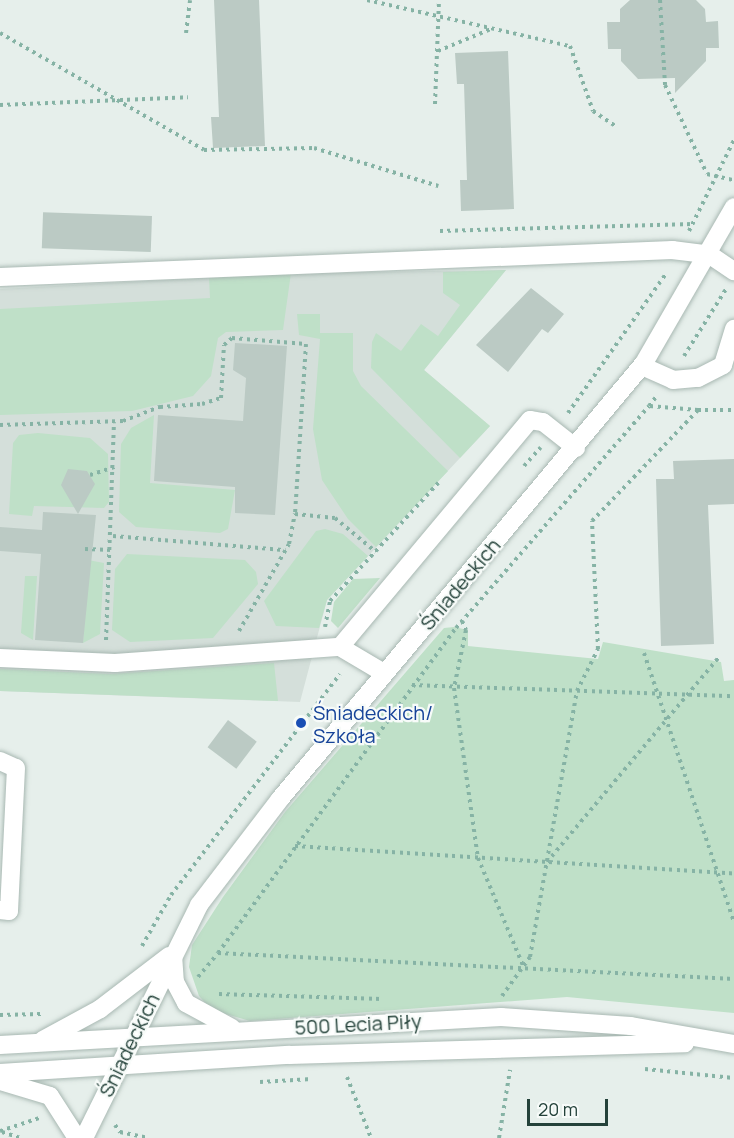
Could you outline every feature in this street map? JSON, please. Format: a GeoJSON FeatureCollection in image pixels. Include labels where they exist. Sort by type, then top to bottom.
{"type":"FeatureCollection","features":[{"type":"Feature","properties":{"kind":"street","name":"Śniadeckich"},"geometry":{"type":"LineString","coordinates":[[84,1138],[173,953],[225,868],[384,673],[576,448],[642,366],[710,255],[734,207]]}},
{"type":"Feature","properties":{"kind":"street"},"geometry":{"type":"LineString","coordinates":[[0,277],[621,251],[710,255],[734,271]]}},
{"type":"Feature","properties":{"kind":"street"},"geometry":{"type":"LineString","coordinates":[[642,366],[669,380],[685,381],[716,371],[728,355],[734,329]]}},
{"type":"Feature","properties":{"kind":"street"},"geometry":{"type":"LineString","coordinates":[[331,648],[530,420],[543,422],[576,448]]}},
{"type":"Feature","properties":{"kind":"street"},"geometry":{"type":"LineString","coordinates":[[0,658],[115,663],[331,648],[384,673]]}},
{"type":"Feature","properties":{"kind":"street"},"geometry":{"type":"LineString","coordinates":[[0,761],[16,768],[6,836],[9,911],[0,910]]}},
{"type":"Feature","properties":{"kind":"street","name":"Śniadeckich"},"geometry":{"type":"LineString","coordinates":[[173,953],[176,982],[186,1003],[218,1024],[241,1031]]}},
{"type":"Feature","properties":{"kind":"street","name":"Śniadeckich"},"geometry":{"type":"LineString","coordinates":[[37,1043],[100,1009],[173,953]]}},
{"type":"Feature","properties":{"kind":"street","name":"500 Lecia Piły"},"geometry":{"type":"LineString","coordinates":[[0,1045],[501,1017],[631,1026],[734,1044]]}},
{"type":"Feature","properties":{"kind":"street","name":"500 Lecia Piły"},"geometry":{"type":"LineString","coordinates":[[0,1073],[122,1063],[501,1046],[714,1042]]}},
{"type":"Feature","properties":{"kind":"street"},"geometry":{"type":"LineString","coordinates":[[0,1081],[50,1096],[76,1138]]}},
{"type":"Feature","properties":{"kind":"path"},"geometry":{"type":"LineString","coordinates":[[186,33],[190,0]]}},
{"type":"Feature","properties":{"kind":"path"},"geometry":{"type":"LineString","coordinates":[[367,0],[570,46],[593,111],[617,127]]}},
{"type":"Feature","properties":{"kind":"path"},"geometry":{"type":"LineString","coordinates":[[435,104],[439,0]]}},
{"type":"Feature","properties":{"kind":"path"},"geometry":{"type":"LineString","coordinates":[[660,0],[665,85],[707,174],[734,180]]}},
{"type":"Feature","properties":{"kind":"path"},"geometry":{"type":"LineString","coordinates":[[438,51],[492,28]]}},
{"type":"Feature","properties":{"kind":"path"},"geometry":{"type":"LineString","coordinates":[[0,33],[204,150],[314,148],[438,186]]}},
{"type":"Feature","properties":{"kind":"path"},"geometry":{"type":"LineString","coordinates":[[0,105],[188,98]]}},
{"type":"Feature","properties":{"kind":"path"},"geometry":{"type":"LineString","coordinates":[[440,231],[693,224]]}},
{"type":"Feature","properties":{"kind":"path"},"geometry":{"type":"LineString","coordinates":[[196,988],[194,982],[218,953],[411,685],[462,621],[649,406],[669,380],[734,277]]}},
{"type":"Feature","properties":{"kind":"path"},"geometry":{"type":"LineString","coordinates":[[0,425],[114,422],[160,407],[221,398],[224,345],[232,338],[306,344],[295,514],[285,550],[234,640]]}},
{"type":"Feature","properties":{"kind":"path"},"geometry":{"type":"LineString","coordinates":[[649,406],[734,410]]}},
{"type":"Feature","properties":{"kind":"path"},"geometry":{"type":"LineString","coordinates":[[501,1017],[501,995],[524,968],[547,862],[577,691],[598,649],[592,521],[698,410]]}},
{"type":"Feature","properties":{"kind":"path"},"geometry":{"type":"LineString","coordinates":[[105,646],[113,536],[114,422]]}},
{"type":"Feature","properties":{"kind":"path"},"geometry":{"type":"LineString","coordinates":[[90,475],[115,466]]}},
{"type":"Feature","properties":{"kind":"path"},"geometry":{"type":"LineString","coordinates":[[331,648],[330,602],[441,480]]}},
{"type":"Feature","properties":{"kind":"path"},"geometry":{"type":"LineString","coordinates":[[295,514],[335,518],[376,552]]}},
{"type":"Feature","properties":{"kind":"path"},"geometry":{"type":"LineString","coordinates":[[113,536],[285,550]]}},
{"type":"Feature","properties":{"kind":"path"},"geometry":{"type":"LineString","coordinates":[[85,549],[112,550]]}},
{"type":"Feature","properties":{"kind":"path"},"geometry":{"type":"LineString","coordinates":[[462,621],[466,630],[454,688],[478,858],[524,968]]}},
{"type":"Feature","properties":{"kind":"path"},"geometry":{"type":"LineString","coordinates":[[644,653],[713,872],[734,922]]}},
{"type":"Feature","properties":{"kind":"path"},"geometry":{"type":"LineString","coordinates":[[547,862],[667,722],[694,694],[720,656]]}},
{"type":"Feature","properties":{"kind":"path"},"geometry":{"type":"LineString","coordinates":[[411,685],[734,696]]}},
{"type":"Feature","properties":{"kind":"path"},"geometry":{"type":"LineString","coordinates":[[295,846],[734,874]]}},
{"type":"Feature","properties":{"kind":"path"},"geometry":{"type":"LineString","coordinates":[[218,953],[734,980]]}},
{"type":"Feature","properties":{"kind":"path"},"geometry":{"type":"LineString","coordinates":[[500,1138],[510,1069],[501,1060],[501,1046]]}},
{"type":"Feature","properties":{"kind":"path"},"geometry":{"type":"LineString","coordinates":[[633,1068],[734,1078]]}},
{"type":"Feature","properties":{"kind":"path"},"geometry":{"type":"LineString","coordinates":[[338,1077],[349,1077],[371,1138]]}},
{"type":"Feature","properties":{"kind":"path"},"geometry":{"type":"LineString","coordinates":[[249,1081],[316,1079]]}},
{"type":"Feature","properties":{"kind":"path"},"geometry":{"type":"LineString","coordinates":[[113,1119],[125,1136],[148,1138]]}},
{"type":"Feature","properties":{"kind":"path"},"geometry":{"type":"LineString","coordinates":[[0,1131],[21,1138]]}},
{"type":"Feature","properties":{"kind":"shaded area"},"geometry":{"type":"Polygon","coordinates":[[[506,270],[424,370],[490,426],[327,600],[300,702],[0,691],[0,289],[291,273],[506,270]]]}},
{"type":"Feature","properties":{"kind":"green space"},"geometry":{"type":"Polygon","coordinates":[[[506,270],[424,370],[490,426],[460,458],[371,368],[372,342],[376,333],[401,351],[421,324],[438,336],[460,305],[443,293],[443,272],[506,270]]]}},
{"type":"Feature","properties":{"kind":"green space"},"geometry":{"type":"Polygon","coordinates":[[[291,273],[283,330],[226,332],[218,338],[211,376],[193,396],[132,411],[0,415],[0,309],[210,298],[209,278],[291,273]]]}},
{"type":"Feature","properties":{"kind":"green space"},"geometry":{"type":"Polygon","coordinates":[[[297,314],[320,314],[320,333],[353,333],[353,371],[361,386],[448,471],[376,547],[348,519],[322,480],[313,429],[320,339],[299,335],[297,314]]]}},
{"type":"Feature","properties":{"kind":"green space"},"geometry":{"type":"Polygon","coordinates":[[[154,415],[150,483],[235,490],[228,529],[220,533],[136,527],[119,512],[121,444],[131,428],[154,415]]]}},
{"type":"Feature","properties":{"kind":"green space"},"geometry":{"type":"Polygon","coordinates":[[[38,433],[90,438],[108,454],[109,502],[104,508],[34,506],[32,516],[9,514],[13,443],[19,435],[38,433]]]}},
{"type":"Feature","properties":{"kind":"green space"},"geometry":{"type":"Polygon","coordinates":[[[325,529],[343,534],[368,556],[327,600],[319,628],[276,626],[264,601],[316,531],[325,529]]]}},
{"type":"Feature","properties":{"kind":"green space"},"geometry":{"type":"Polygon","coordinates":[[[127,554],[245,560],[256,572],[258,584],[213,638],[130,642],[112,630],[115,569],[127,554]]]}},
{"type":"Feature","properties":{"kind":"green space"},"geometry":{"type":"Polygon","coordinates":[[[88,560],[104,563],[100,634],[83,643],[88,560]]]}},
{"type":"Feature","properties":{"kind":"green space"},"geometry":{"type":"Polygon","coordinates":[[[25,576],[37,576],[33,640],[21,633],[25,576]]]}},
{"type":"Feature","properties":{"kind":"green space"},"geometry":{"type":"Polygon","coordinates":[[[380,578],[338,628],[331,621],[334,602],[353,579],[380,578]]]}},
{"type":"Feature","properties":{"kind":"green space"},"geometry":{"type":"Polygon","coordinates":[[[454,627],[468,630],[468,646],[598,659],[603,642],[721,662],[724,681],[734,680],[734,1013],[567,997],[250,1021],[212,1010],[199,996],[189,967],[192,945],[223,897],[285,812],[444,628],[454,627]]]}},
{"type":"Feature","properties":{"kind":"green space"},"geometry":{"type":"Polygon","coordinates":[[[274,663],[278,701],[0,691],[0,669],[110,674],[274,663]]]}},
{"type":"Feature","properties":{"kind":"building"},"geometry":{"type":"Polygon","coordinates":[[[214,0],[259,0],[265,146],[213,148],[211,117],[219,117],[214,0]]]}},
{"type":"Feature","properties":{"kind":"building"},"geometry":{"type":"Polygon","coordinates":[[[630,0],[696,0],[705,9],[706,22],[718,21],[719,48],[706,48],[706,61],[675,93],[675,78],[638,79],[621,61],[621,49],[608,49],[607,22],[620,22],[620,9],[630,0]]]}},
{"type":"Feature","properties":{"kind":"building"},"geometry":{"type":"Polygon","coordinates":[[[508,51],[514,209],[461,211],[460,180],[467,180],[464,84],[457,84],[455,53],[508,51]]]}},
{"type":"Feature","properties":{"kind":"building"},"geometry":{"type":"Polygon","coordinates":[[[43,212],[152,216],[151,252],[42,248],[43,212]]]}},
{"type":"Feature","properties":{"kind":"building"},"geometry":{"type":"Polygon","coordinates":[[[531,288],[564,314],[548,333],[542,329],[508,372],[476,345],[531,288]]]}},
{"type":"Feature","properties":{"kind":"building"},"geometry":{"type":"Polygon","coordinates":[[[235,343],[287,346],[275,515],[235,513],[235,487],[154,481],[158,415],[243,421],[246,378],[233,370],[235,343]]]}},
{"type":"Feature","properties":{"kind":"building"},"geometry":{"type":"Polygon","coordinates":[[[734,459],[734,504],[708,505],[714,644],[661,646],[656,479],[674,479],[673,461],[734,459]]]}},
{"type":"Feature","properties":{"kind":"building"},"geometry":{"type":"Polygon","coordinates":[[[68,469],[87,471],[95,484],[78,514],[61,485],[68,469]]]}},
{"type":"Feature","properties":{"kind":"building"},"geometry":{"type":"Polygon","coordinates":[[[43,512],[96,515],[83,643],[35,640],[41,554],[0,551],[0,527],[42,530],[43,512]]]}},
{"type":"Feature","properties":{"kind":"building"},"geometry":{"type":"Polygon","coordinates":[[[228,720],[257,742],[236,769],[208,747],[228,720]]]}},
{"type":"Feature","properties":{"kind":"place","name":"Śniadeckich/ Szkoła"},"geometry":{"type":"Point","coordinates":[301,723]}}]}
